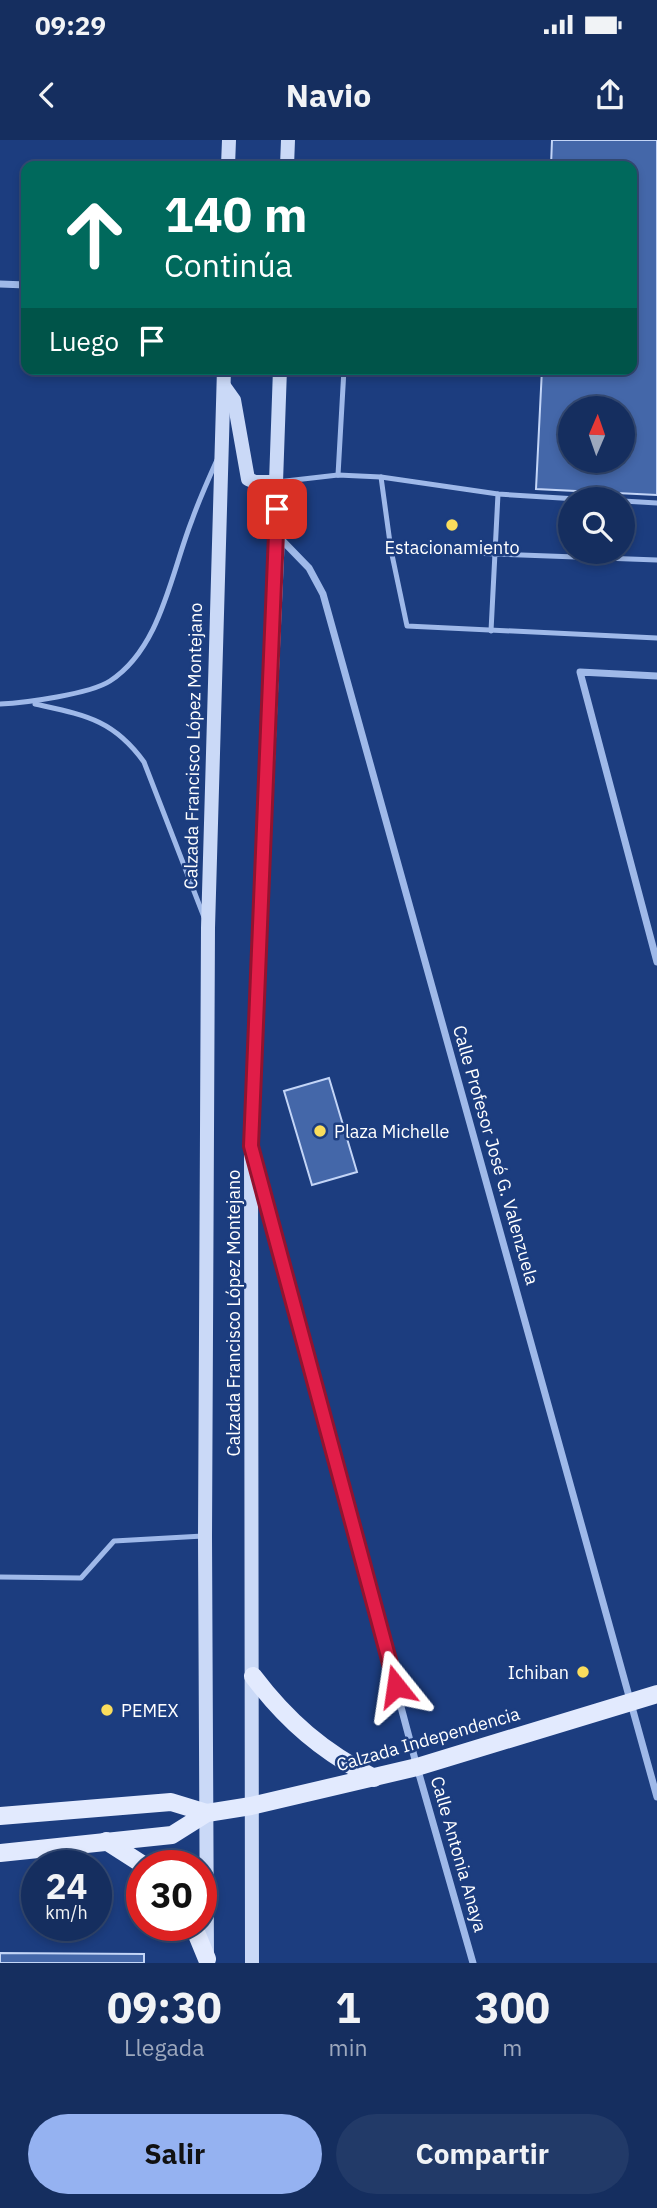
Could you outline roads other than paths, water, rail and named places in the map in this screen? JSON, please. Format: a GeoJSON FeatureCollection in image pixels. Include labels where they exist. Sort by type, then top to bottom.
{"type":"FeatureCollection","features":[{"type":"Feature","properties":{"kind":"main road"},"geometry":{"type":"LineString","coordinates":[[229,140],[229,161]]}},
{"type":"Feature","properties":{"kind":"main road"},"geometry":{"type":"LineString","coordinates":[[287,161],[288,140]]}},
{"type":"Feature","properties":{"kind":"main road","name":"Calzada Francisco López Montejano"},"geometry":{"type":"LineString","coordinates":[[208,1961],[205,1536],[208,928],[219,454],[224,375]]}},
{"type":"Feature","properties":{"kind":"main road","name":"Calzada Francisco López Montejano"},"geometry":{"type":"LineString","coordinates":[[253,1963],[251,1146],[278,535],[276,482],[280,375]]}},
{"type":"Feature","properties":{"kind":"main road"},"geometry":{"type":"LineString","coordinates":[[224,386],[234,400],[248,478],[255,482],[276,482]]}},
{"type":"Feature","properties":{"kind":"main road"},"geometry":{"type":"LineString","coordinates":[[253,1676],[277,1708],[305,1736],[338,1760],[374,1777]]}},
{"type":"Feature","properties":{"kind":"main road","name":"Calzada Independencia"},"geometry":{"type":"LineString","coordinates":[[0,1853],[172,1835],[207,1813],[251,1806],[417,1767],[657,1694]]}},
{"type":"Feature","properties":{"kind":"main road","name":"Calzada Independencia"},"geometry":{"type":"LineString","coordinates":[[0,1816],[171,1802],[207,1813]]}},
{"type":"Feature","properties":{"kind":"main road"},"geometry":{"type":"LineString","coordinates":[[106,1840],[126,1853]]}},
{"type":"Feature","properties":{"kind":"main road"},"geometry":{"type":"LineString","coordinates":[[200,1941],[208,1961]]}},
{"type":"Feature","properties":{"kind":"street"},"geometry":{"type":"LineString","coordinates":[[0,284],[21,285]]}},
{"type":"Feature","properties":{"kind":"street","name":"Calle Profesor José G. Valenzuela"},"geometry":{"type":"LineString","coordinates":[[278,535],[309,568],[323,594],[657,1797]]}},
{"type":"Feature","properties":{"kind":"street"},"geometry":{"type":"LineString","coordinates":[[657,676],[580,672],[657,962]]}},
{"type":"Feature","properties":{"kind":"street","name":"Calle Antonia Anaya"},"geometry":{"type":"LineString","coordinates":[[251,1146],[417,1767],[473,1963]]}},
{"type":"Feature","properties":{"kind":"lane"},"geometry":{"type":"LineString","coordinates":[[338,475],[344,375]]}},
{"type":"Feature","properties":{"kind":"lane"},"geometry":{"type":"LineString","coordinates":[[0,704],[32,703],[109,682],[136,658],[157,620],[192,519],[219,454]]}},
{"type":"Feature","properties":{"kind":"lane"},"geometry":{"type":"LineString","coordinates":[[276,482],[338,475],[381,477],[498,494],[558,498]]}},
{"type":"Feature","properties":{"kind":"lane"},"geometry":{"type":"LineString","coordinates":[[381,477],[391,550],[407,626],[657,638]]}},
{"type":"Feature","properties":{"kind":"lane"},"geometry":{"type":"LineString","coordinates":[[491,631],[498,494]]}},
{"type":"Feature","properties":{"kind":"lane"},"geometry":{"type":"LineString","coordinates":[[635,502],[657,503]]}},
{"type":"Feature","properties":{"kind":"lane"},"geometry":{"type":"LineString","coordinates":[[391,550],[657,560]]}},
{"type":"Feature","properties":{"kind":"lane"},"geometry":{"type":"LineString","coordinates":[[32,703],[108,724],[129,741],[144,762],[208,928]]}},
{"type":"Feature","properties":{"kind":"lane"},"geometry":{"type":"LineString","coordinates":[[0,1577],[81,1578],[114,1541],[205,1536]]}},
{"type":"Feature","properties":{"kind":"place","name":"Estacionamiento"},"geometry":{"type":"Point","coordinates":[452,525]}},
{"type":"Feature","properties":{"kind":"place","name":"Plaza Michelle"},"geometry":{"type":"Point","coordinates":[320,1131]}},
{"type":"Feature","properties":{"kind":"place","name":"Ichiban"},"geometry":{"type":"Point","coordinates":[583,1672]}},
{"type":"Feature","properties":{"kind":"place","name":"PEMEX"},"geometry":{"type":"Point","coordinates":[107,1710]}}]}
